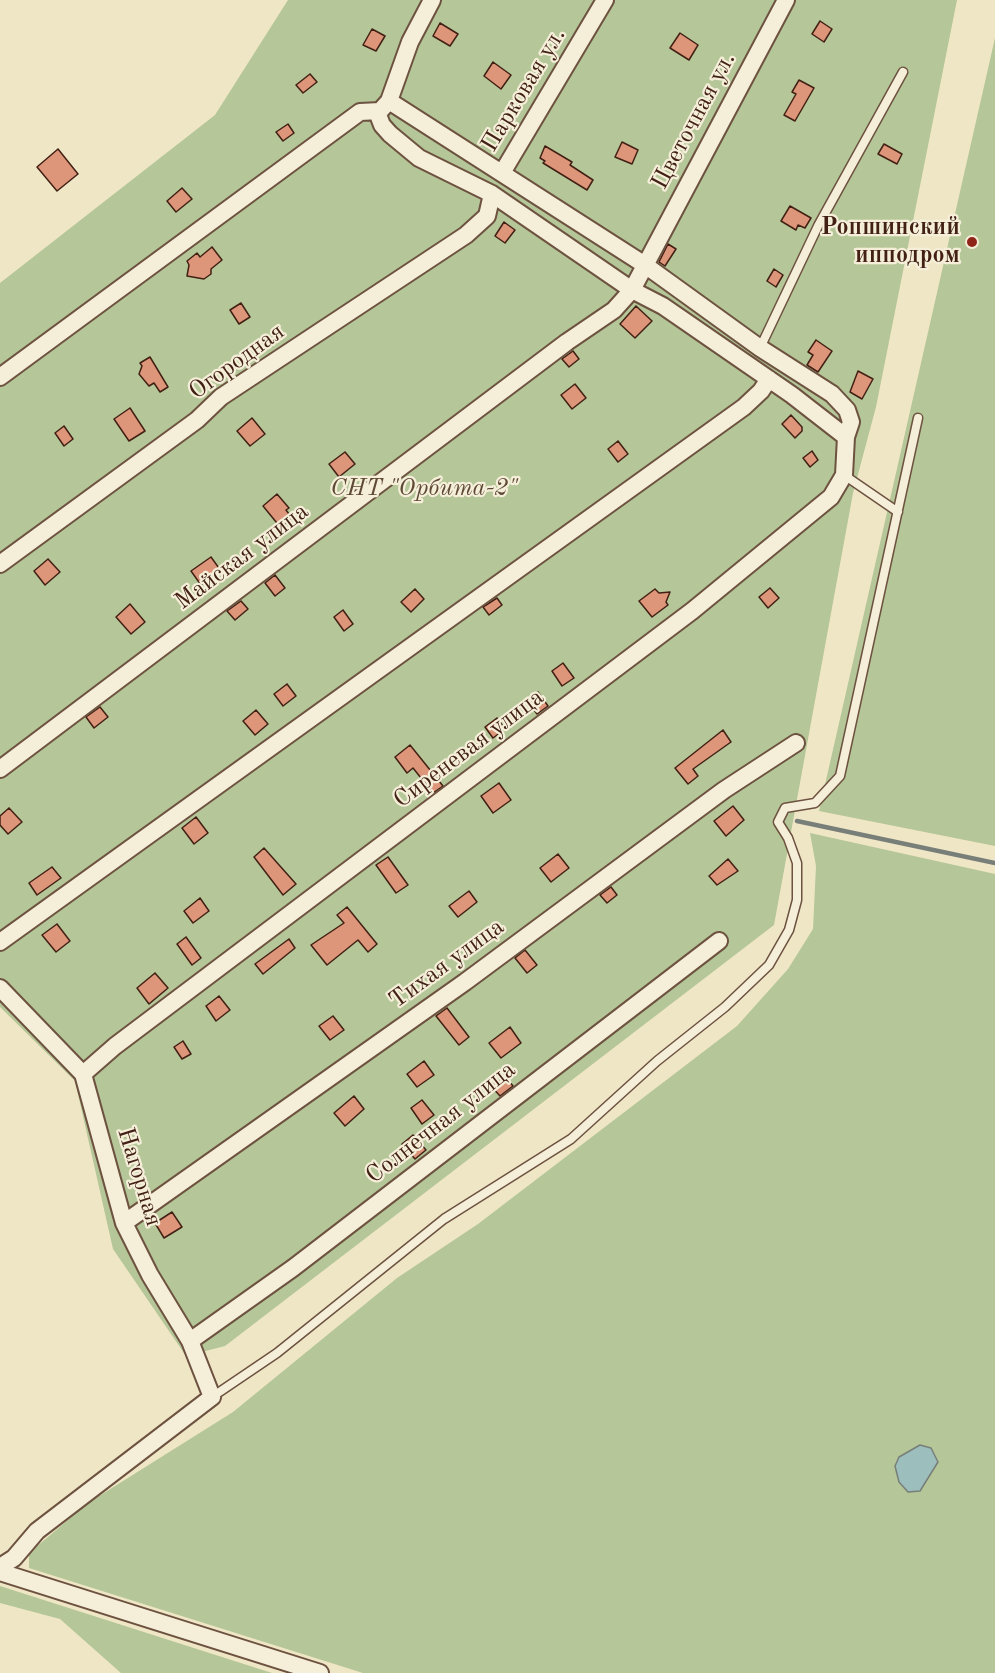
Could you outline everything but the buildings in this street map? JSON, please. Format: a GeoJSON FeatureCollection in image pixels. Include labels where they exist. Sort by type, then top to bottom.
{"type":"FeatureCollection","features":[{"type":"Feature","properties":{"kind":"street"},"geometry":{"type":"LineString","coordinates":[[432,0],[410,42],[383,106],[382,125],[390,134],[419,158],[492,194],[632,290],[663,306],[769,379],[846,437]]}},
{"type":"Feature","properties":{"kind":"street","name":"Парковая ул."},"geometry":{"type":"LineString","coordinates":[[502,173],[605,0]]}},
{"type":"Feature","properties":{"kind":"street","name":"Цветочная ул."},"geometry":{"type":"LineString","coordinates":[[645,265],[786,0]]}},
{"type":"Feature","properties":{"kind":"street"},"geometry":{"type":"LineString","coordinates":[[0,377],[360,112],[383,106],[502,173],[645,265],[760,348]]}},
{"type":"Feature","properties":{"kind":"street","name":"Огородная"},"geometry":{"type":"LineString","coordinates":[[0,564],[197,420],[221,397],[466,235],[487,216],[492,194]]}},
{"type":"Feature","properties":{"kind":"street","name":"Майская улица"},"geometry":{"type":"LineString","coordinates":[[0,769],[567,342],[614,310],[632,290],[645,265]]}},
{"type":"Feature","properties":{"kind":"street","name":"Сиреневая улица"},"geometry":{"type":"LineString","coordinates":[[83,1074],[115,1046],[692,611],[831,497],[843,475],[846,437],[851,422],[847,410],[832,394],[760,348]]}},
{"type":"Feature","properties":{"kind":"street"},"geometry":{"type":"LineString","coordinates":[[0,942],[744,407],[761,391],[769,379]]}},
{"type":"Feature","properties":{"kind":"street","name":"Тихая улица"},"geometry":{"type":"LineString","coordinates":[[124,1222],[465,982],[723,790],[796,743]]}},
{"type":"Feature","properties":{"kind":"street","name":"Солнечная улица"},"geometry":{"type":"LineString","coordinates":[[190,1341],[293,1268],[719,941]]}},
{"type":"Feature","properties":{"kind":"street","name":"Нагорная"},"geometry":{"type":"LineString","coordinates":[[0,988],[83,1074],[124,1222],[150,1275],[190,1341],[212,1397]]}},
{"type":"Feature","properties":{"kind":"street"},"geometry":{"type":"LineString","coordinates":[[0,1567],[14,1558],[38,1531],[212,1397]]}},
{"type":"Feature","properties":{"kind":"street"},"geometry":{"type":"LineString","coordinates":[[0,1572],[320,1673]]}},
{"type":"Feature","properties":{"kind":"lane"},"geometry":{"type":"LineString","coordinates":[[760,348],[818,226],[903,72]]}},
{"type":"Feature","properties":{"kind":"lane"},"geometry":{"type":"LineString","coordinates":[[212,1397],[277,1353],[444,1219],[571,1139],[657,1061],[725,1007],[769,965],[789,930],[797,900],[797,863],[788,838],[778,822],[784,808],[815,803],[840,776],[918,418]]}},
{"type":"Feature","properties":{"kind":"lane"},"geometry":{"type":"LineString","coordinates":[[843,475],[898,512]]}},
{"type":"Feature","properties":{"kind":"green space","name":"СНТ \"Орбита-2\""},"geometry":{"type":"Polygon","coordinates":[[[288,0],[957,0],[876,407],[853,493],[774,925],[225,1346],[186,1356],[113,1249],[75,1081],[0,1007],[0,283],[215,115],[288,0]]]}},
{"type":"Feature","properties":{"kind":"green space","name":"Ропшинский ипподром"},"geometry":{"type":"Polygon","coordinates":[[[995,38],[995,846],[819,811],[995,38]]]}},
{"type":"Feature","properties":{"kind":"green space"},"geometry":{"type":"Polygon","coordinates":[[[810,833],[995,874],[995,1673],[363,1673],[29,1568],[29,1553],[88,1503],[233,1412],[397,1278],[478,1224],[737,1026],[788,969],[813,929],[816,866],[810,833]]]}},
{"type":"Feature","properties":{"kind":"green space"},"geometry":{"type":"Polygon","coordinates":[[[0,1586],[272,1673],[121,1673],[60,1619],[0,1603],[0,1586]]]}},
{"type":"Feature","properties":{"kind":"water"},"geometry":{"type":"Polygon","coordinates":[[[920,1445],[931,1448],[938,1462],[920,1491],[908,1492],[899,1482],[895,1466],[899,1457],[920,1445]]]}},
{"type":"Feature","properties":{"kind":"waterway"},"geometry":{"type":"LineString","coordinates":[[797,821],[995,863]]}},
{"type":"Feature","properties":{"kind":"place","name":"Ропшинский ипподром"},"geometry":{"type":"Point","coordinates":[972,242]}}]}
